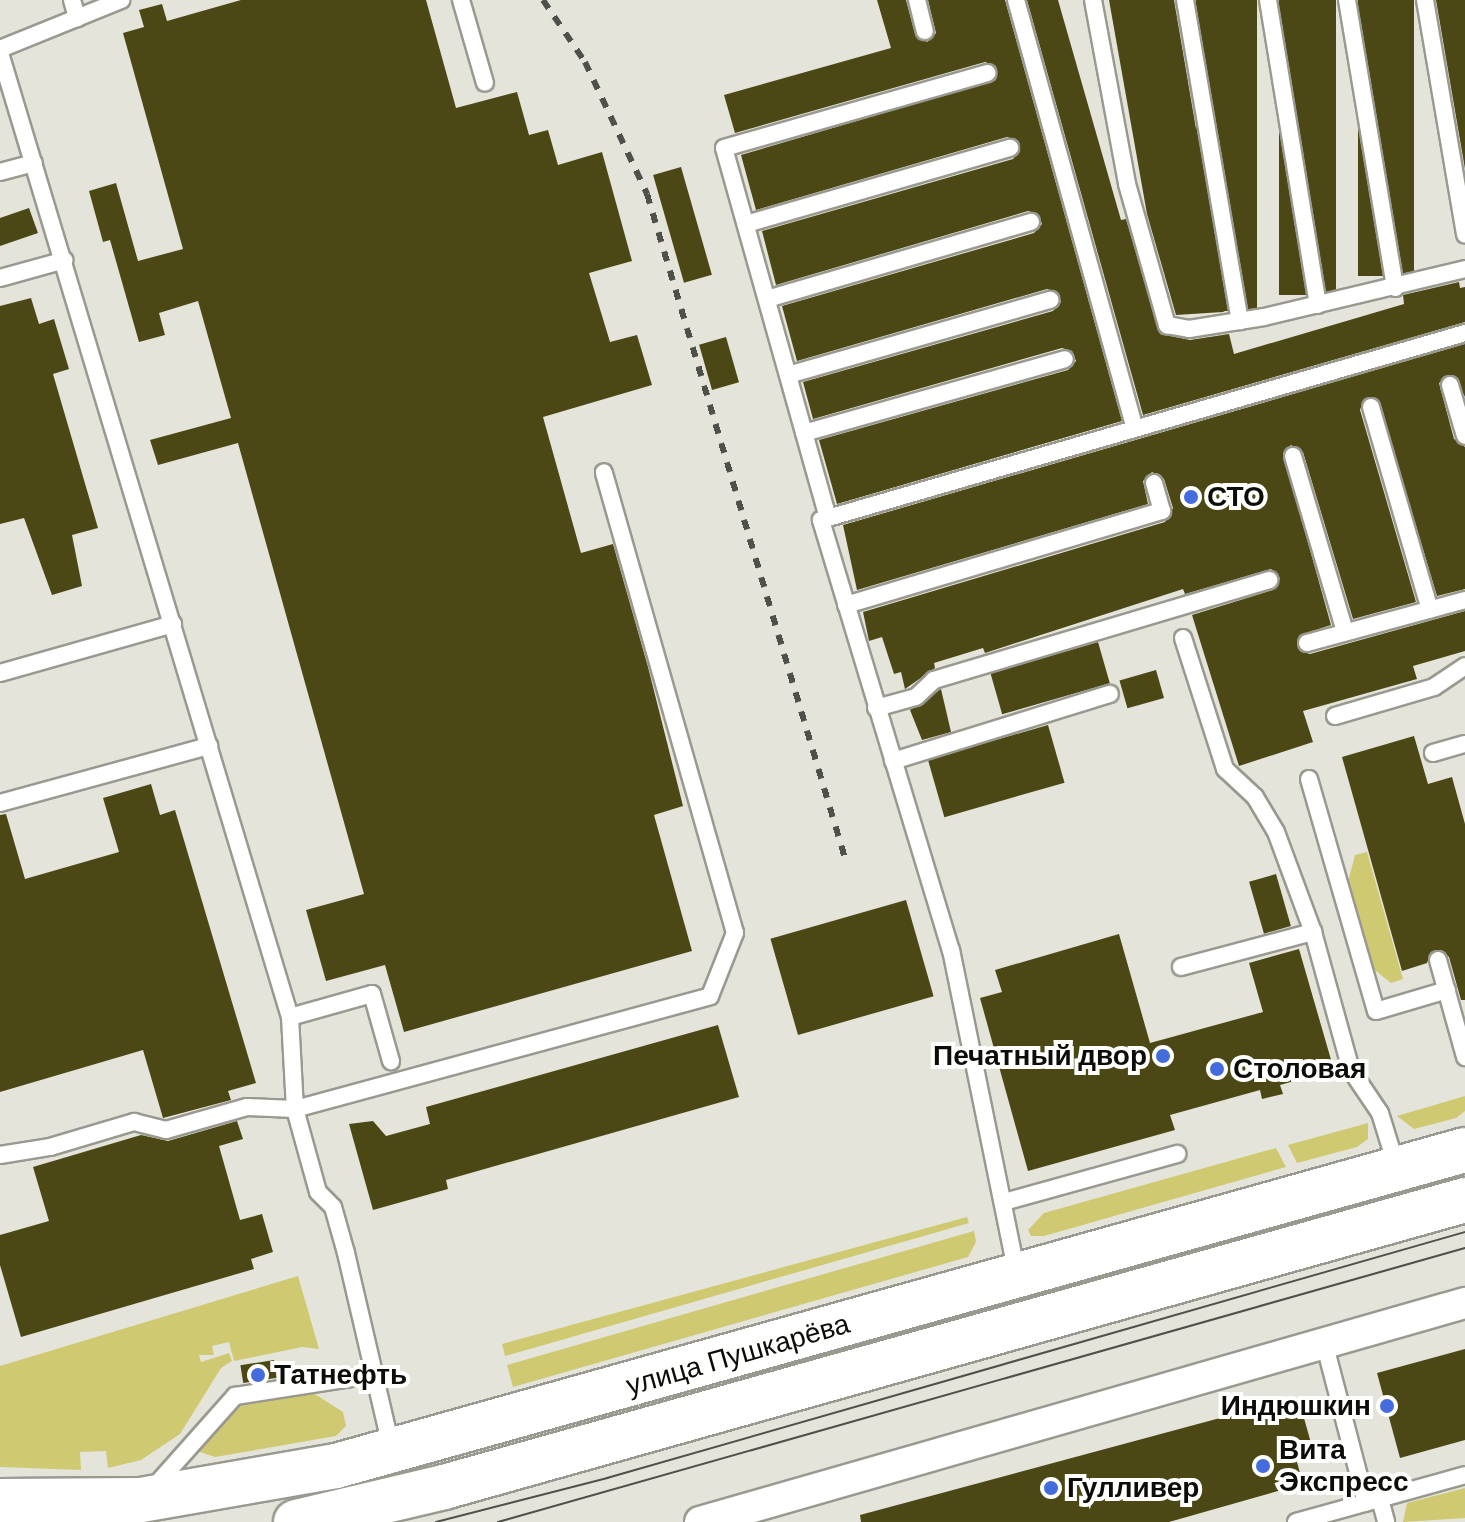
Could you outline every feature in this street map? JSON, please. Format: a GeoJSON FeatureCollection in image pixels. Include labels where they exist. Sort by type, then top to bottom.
{"type":"FeatureCollection","features":[{"type":"Feature","properties":{"kind":"main road","name":"улица Пушкарёва"},"geometry":{"type":"LineString","coordinates":[[0,1501],[141,1500],[254,1483],[392,1451],[1465,1150]]}},
{"type":"Feature","properties":{"kind":"main road"},"geometry":{"type":"LineString","coordinates":[[1397,1169],[1409,1215]]}},
{"type":"Feature","properties":{"kind":"main road","name":"улица Пушкарёва"},"geometry":{"type":"LineString","coordinates":[[296,1522],[405,1497],[1465,1200]]}},
{"type":"Feature","properties":{"kind":"main road"},"geometry":{"type":"LineString","coordinates":[[1018,1276],[1028,1322]]}},
{"type":"Feature","properties":{"kind":"main road"},"geometry":{"type":"LineString","coordinates":[[392,1451],[405,1497]]}},
{"type":"Feature","properties":{"kind":"street"},"geometry":{"type":"LineString","coordinates":[[700,1522],[1465,1303]]}},
{"type":"Feature","properties":{"kind":"lane"},"geometry":{"type":"LineString","coordinates":[[72,0],[77,18]]}},
{"type":"Feature","properties":{"kind":"lane"},"geometry":{"type":"LineString","coordinates":[[121,0],[0,51],[290,1017],[295,1109],[318,1192],[333,1207],[346,1253],[370,1375],[392,1451]]}},
{"type":"Feature","properties":{"kind":"lane"},"geometry":{"type":"LineString","coordinates":[[461,0],[485,83]]}},
{"type":"Feature","properties":{"kind":"lane"},"geometry":{"type":"LineString","coordinates":[[917,0],[925,31]]}},
{"type":"Feature","properties":{"kind":"lane"},"geometry":{"type":"LineString","coordinates":[[1016,0],[1135,428]]}},
{"type":"Feature","properties":{"kind":"lane"},"geometry":{"type":"LineString","coordinates":[[1093,0],[1127,184],[1167,325],[1189,329],[1240,321],[1395,288],[1465,269]]}},
{"type":"Feature","properties":{"kind":"lane"},"geometry":{"type":"LineString","coordinates":[[1185,0],[1240,321]]}},
{"type":"Feature","properties":{"kind":"lane"},"geometry":{"type":"LineString","coordinates":[[1268,0],[1318,305]]}},
{"type":"Feature","properties":{"kind":"lane"},"geometry":{"type":"LineString","coordinates":[[1347,0],[1395,288]]}},
{"type":"Feature","properties":{"kind":"lane"},"geometry":{"type":"LineString","coordinates":[[1425,0],[1465,235]]}},
{"type":"Feature","properties":{"kind":"lane"},"geometry":{"type":"LineString","coordinates":[[828,518],[724,148],[988,73]]}},
{"type":"Feature","properties":{"kind":"lane"},"geometry":{"type":"LineString","coordinates":[[746,224],[1010,148]]}},
{"type":"Feature","properties":{"kind":"lane"},"geometry":{"type":"LineString","coordinates":[[0,172],[34,163]]}},
{"type":"Feature","properties":{"kind":"lane"},"geometry":{"type":"LineString","coordinates":[[767,299],[1031,222]]}},
{"type":"Feature","properties":{"kind":"lane"},"geometry":{"type":"LineString","coordinates":[[0,278],[65,260]]}},
{"type":"Feature","properties":{"kind":"lane"},"geometry":{"type":"LineString","coordinates":[[788,375],[1050,300]]}},
{"type":"Feature","properties":{"kind":"lane"},"geometry":{"type":"LineString","coordinates":[[1018,1276],[951,951],[821,520],[1465,333]]}},
{"type":"Feature","properties":{"kind":"lane"},"geometry":{"type":"LineString","coordinates":[[804,433],[1065,359]]}},
{"type":"Feature","properties":{"kind":"lane"},"geometry":{"type":"LineString","coordinates":[[1450,385],[1465,436]]}},
{"type":"Feature","properties":{"kind":"lane"},"geometry":{"type":"LineString","coordinates":[[1371,407],[1430,610]]}},
{"type":"Feature","properties":{"kind":"lane"},"geometry":{"type":"LineString","coordinates":[[1293,456],[1345,632]]}},
{"type":"Feature","properties":{"kind":"lane"},"geometry":{"type":"LineString","coordinates":[[0,1155],[134,1122],[166,1130],[247,1107],[295,1109],[710,996],[735,933],[604,472]]}},
{"type":"Feature","properties":{"kind":"lane"},"geometry":{"type":"LineString","coordinates":[[846,605],[1162,511],[1154,483]]}},
{"type":"Feature","properties":{"kind":"lane"},"geometry":{"type":"LineString","coordinates":[[876,708],[916,697],[934,680],[1269,580]]}},
{"type":"Feature","properties":{"kind":"lane"},"geometry":{"type":"LineString","coordinates":[[1307,643],[1465,600]]}},
{"type":"Feature","properties":{"kind":"lane"},"geometry":{"type":"LineString","coordinates":[[0,673],[173,624]]}},
{"type":"Feature","properties":{"kind":"lane"},"geometry":{"type":"LineString","coordinates":[[1183,638],[1225,769],[1255,797],[1276,832],[1313,932],[1351,1070],[1380,1113],[1397,1169]]}},
{"type":"Feature","properties":{"kind":"lane"},"geometry":{"type":"LineString","coordinates":[[1335,716],[1434,687],[1465,666]]}},
{"type":"Feature","properties":{"kind":"lane"},"geometry":{"type":"LineString","coordinates":[[893,761],[1110,694]]}},
{"type":"Feature","properties":{"kind":"lane"},"geometry":{"type":"LineString","coordinates":[[1433,753],[1465,744]]}},
{"type":"Feature","properties":{"kind":"lane"},"geometry":{"type":"LineString","coordinates":[[0,803],[209,746]]}},
{"type":"Feature","properties":{"kind":"lane"},"geometry":{"type":"LineString","coordinates":[[1309,779],[1376,1011],[1447,990]]}},
{"type":"Feature","properties":{"kind":"lane"},"geometry":{"type":"LineString","coordinates":[[1181,967],[1313,932]]}},
{"type":"Feature","properties":{"kind":"lane"},"geometry":{"type":"LineString","coordinates":[[1438,960],[1465,1057]]}},
{"type":"Feature","properties":{"kind":"lane"},"geometry":{"type":"LineString","coordinates":[[290,1017],[372,994],[391,1061]]}},
{"type":"Feature","properties":{"kind":"lane"},"geometry":{"type":"LineString","coordinates":[[1004,1202],[1177,1154]]}},
{"type":"Feature","properties":{"kind":"lane"},"geometry":{"type":"LineString","coordinates":[[1324,1342],[1373,1501],[1386,1522]]}},
{"type":"Feature","properties":{"kind":"lane"},"geometry":{"type":"LineString","coordinates":[[141,1500],[235,1396],[370,1375]]}},
{"type":"Feature","properties":{"kind":"lane"},"geometry":{"type":"LineString","coordinates":[[1296,1522],[1465,1475]]}},
{"type":"Feature","properties":{"kind":"shaded area"},"geometry":{"type":"Polygon","coordinates":[[[1367,852],[1403,979],[1391,983],[1371,967],[1347,886],[1355,855],[1367,852]]]}},
{"type":"Feature","properties":{"kind":"shaded area"},"geometry":{"type":"Polygon","coordinates":[[[1465,1096],[1465,1111],[1456,1118],[1414,1129],[1397,1116],[1465,1096]]]}},
{"type":"Feature","properties":{"kind":"shaded area"},"geometry":{"type":"Polygon","coordinates":[[[1368,1123],[1368,1139],[1357,1147],[1297,1163],[1288,1145],[1368,1123]]]}},
{"type":"Feature","properties":{"kind":"shaded area"},"geometry":{"type":"Polygon","coordinates":[[[1276,1148],[1286,1167],[1044,1236],[1031,1236],[1028,1230],[1044,1213],[1276,1148]]]}},
{"type":"Feature","properties":{"kind":"shaded area"},"geometry":{"type":"Polygon","coordinates":[[[967,1217],[969,1223],[505,1356],[502,1344],[967,1217]]]}},
{"type":"Feature","properties":{"kind":"shaded area"},"geometry":{"type":"Polygon","coordinates":[[[974,1231],[976,1242],[968,1257],[513,1387],[507,1365],[974,1231]]]}},
{"type":"Feature","properties":{"kind":"shaded area"},"geometry":{"type":"Polygon","coordinates":[[[298,1276],[319,1349],[302,1347],[234,1361],[229,1342],[212,1346],[214,1355],[199,1355],[201,1362],[229,1353],[232,1361],[221,1368],[180,1434],[141,1460],[108,1468],[106,1451],[80,1452],[81,1470],[0,1467],[0,1366],[298,1276]]]}},
{"type":"Feature","properties":{"kind":"shaded area"},"geometry":{"type":"Polygon","coordinates":[[[310,1391],[343,1412],[346,1426],[336,1436],[215,1457],[200,1452],[205,1439],[240,1402],[310,1391]]]}},
{"type":"Feature","properties":{"kind":"shaded area"},"geometry":{"type":"Polygon","coordinates":[[[1465,1488],[1465,1518],[1403,1522],[1407,1503],[1465,1488]]]}},
{"type":"Feature","properties":{"kind":"building"},"geometry":{"type":"Polygon","coordinates":[[[241,0],[426,0],[456,108],[517,92],[529,135],[548,130],[558,165],[602,152],[632,261],[589,273],[610,342],[637,335],[652,385],[543,417],[581,553],[613,544],[648,667],[683,806],[654,815],[692,951],[404,1032],[385,965],[326,981],[306,910],[364,894],[238,443],[158,465],[150,440],[231,418],[198,301],[159,313],[165,335],[139,342],[110,240],[103,242],[89,191],[116,183],[138,261],[183,249],[123,33],[144,27],[139,10],[162,4],[167,21],[241,0]]]}},
{"type":"Feature","properties":{"kind":"building"},"geometry":{"type":"Polygon","coordinates":[[[877,0],[906,0],[915,34],[927,42],[936,33],[928,0],[1005,0],[1122,421],[837,504],[819,440],[1068,370],[1076,361],[1072,351],[1062,348],[813,419],[803,382],[1053,311],[1061,302],[1057,292],[1047,289],[797,361],[782,306],[1034,233],[1042,224],[1038,214],[1028,211],[776,285],[762,231],[1013,159],[1020,151],[1018,141],[1007,137],[756,210],[741,155],[996,80],[996,66],[985,62],[735,133],[724,95],[891,48],[877,0]]]}},
{"type":"Feature","properties":{"kind":"building"},"geometry":{"type":"Polygon","coordinates":[[[1027,0],[1058,0],[1121,220],[1126,219],[1160,334],[1190,340],[1229,334],[1234,354],[1404,304],[1403,295],[1459,282],[1460,288],[1465,287],[1465,322],[1143,415],[1027,0]]]}},
{"type":"Feature","properties":{"kind":"building"},"geometry":{"type":"Polygon","coordinates":[[[1109,0],[1174,0],[1227,310],[1223,312],[1176,315],[1147,214],[1109,0]]]}},
{"type":"Feature","properties":{"kind":"building"},"geometry":{"type":"Polygon","coordinates":[[[1196,0],[1257,0],[1257,311],[1196,311],[1196,0]]]}},
{"type":"Feature","properties":{"kind":"building"},"geometry":{"type":"Polygon","coordinates":[[[1279,0],[1336,0],[1336,295],[1279,295],[1279,0]]]}},
{"type":"Feature","properties":{"kind":"building"},"geometry":{"type":"Polygon","coordinates":[[[1358,0],[1414,0],[1414,276],[1358,276],[1358,0]]]}},
{"type":"Feature","properties":{"kind":"building"},"geometry":{"type":"Polygon","coordinates":[[[1436,0],[1465,0],[1465,169],[1436,0]]]}},
{"type":"Feature","properties":{"kind":"building"},"geometry":{"type":"Polygon","coordinates":[[[681,167],[712,275],[684,283],[653,175],[681,167]]]}},
{"type":"Feature","properties":{"kind":"building"},"geometry":{"type":"Polygon","coordinates":[[[29,208],[38,233],[0,246],[0,218],[29,208]]]}},
{"type":"Feature","properties":{"kind":"building"},"geometry":{"type":"Polygon","coordinates":[[[31,298],[39,324],[54,319],[69,369],[53,374],[98,528],[72,535],[82,586],[52,595],[24,518],[0,524],[0,306],[31,298]]]}},
{"type":"Feature","properties":{"kind":"building"},"geometry":{"type":"Polygon","coordinates":[[[726,337],[739,382],[712,390],[699,345],[726,337]]]}},
{"type":"Feature","properties":{"kind":"building"},"geometry":{"type":"Polygon","coordinates":[[[1465,344],[1465,397],[1453,375],[1439,383],[1454,439],[1465,447],[1465,589],[1437,596],[1378,399],[1364,399],[1360,410],[1416,602],[1353,619],[1303,452],[1291,445],[1283,453],[1331,625],[1300,635],[1300,651],[1310,654],[1465,611],[1465,651],[1413,666],[1417,679],[1303,711],[1313,742],[1239,766],[1192,615],[1273,590],[1280,578],[1271,569],[1185,594],[1183,589],[985,653],[983,648],[934,663],[935,668],[905,689],[901,672],[894,674],[882,637],[869,641],[863,612],[1165,522],[1173,508],[1164,479],[1152,472],[1143,481],[1148,504],[857,590],[843,525],[1465,344]]]}},
{"type":"Feature","properties":{"kind":"building"},"geometry":{"type":"Polygon","coordinates":[[[1098,642],[1110,683],[1002,714],[990,673],[1098,642]]]}},
{"type":"Feature","properties":{"kind":"building"},"geometry":{"type":"Polygon","coordinates":[[[1156,670],[1164,698],[1127,708],[1119,680],[1156,670]]]}},
{"type":"Feature","properties":{"kind":"building"},"geometry":{"type":"Polygon","coordinates":[[[941,689],[951,732],[922,740],[910,710],[941,689]]]}},
{"type":"Feature","properties":{"kind":"building"},"geometry":{"type":"Polygon","coordinates":[[[1048,725],[1065,783],[944,817],[928,759],[1048,725]]]}},
{"type":"Feature","properties":{"kind":"building"},"geometry":{"type":"Polygon","coordinates":[[[1414,736],[1428,784],[1452,777],[1465,824],[1465,1000],[1461,1000],[1449,957],[1441,950],[1431,952],[1427,963],[1402,971],[1342,757],[1414,736]]]}},
{"type":"Feature","properties":{"kind":"building"},"geometry":{"type":"Polygon","coordinates":[[[151,784],[160,815],[175,810],[256,1083],[228,1091],[231,1100],[163,1118],[143,1050],[0,1092],[0,815],[6,814],[25,879],[119,852],[103,798],[151,784]]]}},
{"type":"Feature","properties":{"kind":"building"},"geometry":{"type":"Polygon","coordinates":[[[1276,874],[1291,926],[1264,934],[1249,882],[1276,874]]]}},
{"type":"Feature","properties":{"kind":"building"},"geometry":{"type":"Polygon","coordinates":[[[906,900],[934,996],[798,1035],[770,939],[906,900]]]}},
{"type":"Feature","properties":{"kind":"building","name":"Печатный двор"},"geometry":{"type":"Polygon","coordinates":[[[1119,934],[1150,1043],[1263,1012],[1249,963],[1299,949],[1334,1070],[1280,1085],[1283,1094],[1262,1099],[1260,1090],[1170,1115],[1175,1130],[1028,1171],[980,998],[1002,992],[995,970],[1119,934]]]}},
{"type":"Feature","properties":{"kind":"building"},"geometry":{"type":"Polygon","coordinates":[[[718,1025],[739,1097],[446,1180],[448,1189],[373,1210],[349,1124],[373,1121],[386,1136],[430,1124],[426,1107],[718,1025]]]}},
{"type":"Feature","properties":{"kind":"building"},"geometry":{"type":"Polygon","coordinates":[[[237,1121],[243,1139],[219,1146],[240,1220],[262,1214],[273,1252],[251,1259],[254,1269],[21,1337],[0,1265],[0,1235],[49,1221],[33,1167],[141,1135],[168,1141],[237,1121]]]}},
{"type":"Feature","properties":{"kind":"building"},"geometry":{"type":"Polygon","coordinates":[[[1465,1349],[1465,1440],[1400,1458],[1377,1373],[1465,1349]]]}},
{"type":"Feature","properties":{"kind":"building"},"geometry":{"type":"Polygon","coordinates":[[[274,1360],[277,1378],[243,1383],[240,1365],[274,1360]]]}},
{"type":"Feature","properties":{"kind":"building"},"geometry":{"type":"Polygon","coordinates":[[[1298,1397],[1315,1457],[1297,1462],[1303,1484],[1169,1522],[861,1522],[860,1515],[1298,1397]]]}},
{"type":"Feature","properties":{"kind":"tram line"},"geometry":{"type":"LineString","coordinates":[[436,1522],[607,1478],[1465,1232]]}},
{"type":"Feature","properties":{"kind":"tram line"},"geometry":{"type":"LineString","coordinates":[[498,1522],[1465,1248]]}},
{"type":"Feature","properties":{"kind":"railway"},"geometry":{"type":"LineString","coordinates":[[543,0],[585,62],[647,194],[844,855]]}},
{"type":"Feature","properties":{"kind":"place","name":"СТО"},"geometry":{"type":"Point","coordinates":[1191,497]}},
{"type":"Feature","properties":{"kind":"place","name":"Печатный двор"},"geometry":{"type":"Point","coordinates":[1163,1056]}},
{"type":"Feature","properties":{"kind":"place","name":"Столовая"},"geometry":{"type":"Point","coordinates":[1217,1069]}},
{"type":"Feature","properties":{"kind":"place","name":"Татнефть"},"geometry":{"type":"Point","coordinates":[258,1375]}},
{"type":"Feature","properties":{"kind":"place","name":"Индюшкин"},"geometry":{"type":"Point","coordinates":[1387,1406]}},
{"type":"Feature","properties":{"kind":"place","name":"Вита Экспресс"},"geometry":{"type":"Point","coordinates":[1263,1466]}},
{"type":"Feature","properties":{"kind":"place","name":"Гулливер"},"geometry":{"type":"Point","coordinates":[1051,1488]}}]}
